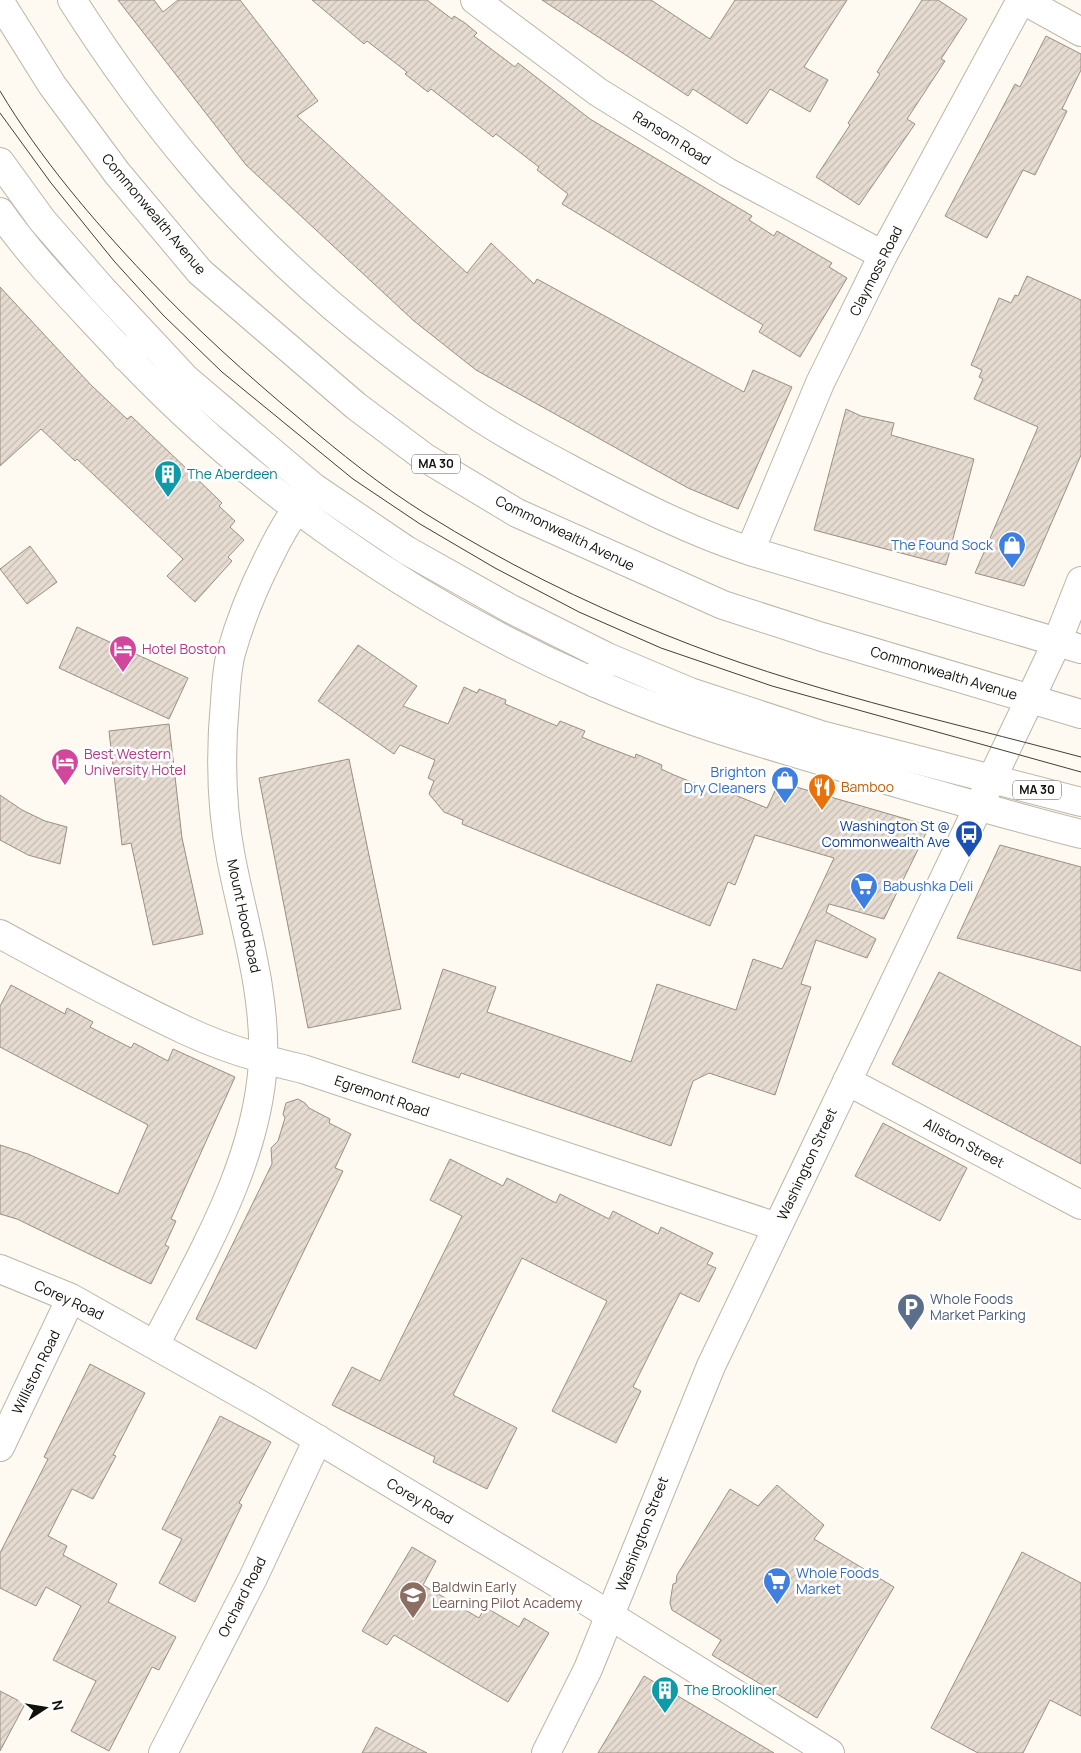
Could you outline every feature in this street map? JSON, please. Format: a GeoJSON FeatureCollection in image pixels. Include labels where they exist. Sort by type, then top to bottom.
{"type":"FeatureCollection","features":[{"type":"Feature","properties":{"kind":"street"},"geometry":{"type":"LineString","coordinates":[[72,0],[138,97],[194,167],[256,235],[327,301],[388,353],[468,410],[536,451],[697,533],[1069,645]]}},
{"type":"Feature","properties":{"kind":"street","name":"Ransom Road"},"geometry":{"type":"LineString","coordinates":[[475,0],[598,92],[727,172],[883,255]]}},
{"type":"Feature","properties":{"kind":"street"},"geometry":{"type":"LineString","coordinates":[[1022,0],[1081,32]]}},
{"type":"Feature","properties":{"kind":"street","name":"Claymoss Road"},"geometry":{"type":"LineString","coordinates":[[750,550],[820,383],[883,255],[1022,0]]}},
{"type":"Feature","properties":{"kind":"street","name":"Commonwealth Avenue"},"geometry":{"type":"LineString","coordinates":[[0,2],[52,85],[117,173],[200,272],[356,406],[424,456],[517,513],[723,605],[1081,714]]}},
{"type":"Feature","properties":{"kind":"street","name":"MA 30"},"geometry":{"type":"LineString","coordinates":[[0,162],[42,220],[146,338],[186,379],[313,487],[406,550],[511,609],[607,657],[690,692],[821,735],[1081,802]]}},
{"type":"Feature","properties":{"kind":"street"},"geometry":{"type":"LineString","coordinates":[[0,212],[11,249],[147,379],[232,456],[295,509],[440,606],[595,683],[763,744],[978,808],[1081,834]]}},
{"type":"Feature","properties":{"kind":"street"},"geometry":{"type":"LineString","coordinates":[[126,357],[146,338]]}},
{"type":"Feature","properties":{"kind":"street","name":"Mount Hood Road"},"geometry":{"type":"LineString","coordinates":[[155,1344],[205,1247],[246,1152],[257,1109],[263,1058],[258,982],[231,858],[221,797],[223,721],[230,655],[250,595],[295,509],[313,487]]}},
{"type":"Feature","properties":{"kind":"street","name":"Washington Street"},"geometry":{"type":"LineString","coordinates":[[546,1753],[588,1669],[682,1432],[711,1366],[1030,699],[1069,645],[1081,582]]}},
{"type":"Feature","properties":{"kind":"street"},"geometry":{"type":"LineString","coordinates":[[595,683],[607,657]]}},
{"type":"Feature","properties":{"kind":"street","name":"Egremont Road"},"geometry":{"type":"LineString","coordinates":[[0,934],[96,987],[188,1032],[777,1227]]}},
{"type":"Feature","properties":{"kind":"street","name":"Allston Street"},"geometry":{"type":"LineString","coordinates":[[846,1081],[1081,1205]]}},
{"type":"Feature","properties":{"kind":"street","name":"Corey Road"},"geometry":{"type":"LineString","coordinates":[[0,1269],[72,1298],[155,1344],[610,1616],[830,1753]]}},
{"type":"Feature","properties":{"kind":"street","name":"Williston Road"},"geometry":{"type":"LineString","coordinates":[[0,1447],[72,1298]]}},
{"type":"Feature","properties":{"kind":"street","name":"Orchard Road"},"geometry":{"type":"LineString","coordinates":[[163,1753],[252,1578],[318,1440]]}},
{"type":"Feature","properties":{"kind":"building"},"geometry":{"type":"Polygon","coordinates":[[[118,0],[154,0],[163,12],[178,0],[240,0],[318,101],[297,116],[467,273],[491,243],[534,284],[537,279],[744,392],[753,370],[792,387],[738,509],[688,488],[476,370],[414,321],[246,165],[118,0]]]}},
{"type":"Feature","properties":{"kind":"building"},"geometry":{"type":"Polygon","coordinates":[[[312,0],[427,0],[452,19],[454,16],[465,23],[477,33],[474,36],[515,67],[518,63],[590,119],[752,216],[749,220],[774,236],[777,231],[832,263],[829,267],[847,278],[800,357],[759,332],[763,325],[562,204],[568,194],[537,170],[539,167],[496,134],[493,137],[431,89],[428,92],[405,74],[407,72],[367,41],[364,44],[312,0]]]}},
{"type":"Feature","properties":{"kind":"building"},"geometry":{"type":"Polygon","coordinates":[[[542,0],[651,0],[710,39],[735,0],[847,0],[804,67],[828,80],[810,112],[770,89],[747,124],[693,89],[688,96],[542,0]]]}},
{"type":"Feature","properties":{"kind":"building"},"geometry":{"type":"Polygon","coordinates":[[[922,0],[938,0],[967,19],[941,59],[945,61],[907,119],[915,124],[859,205],[816,177],[850,125],[848,123],[880,74],[877,72],[922,0]]]}},
{"type":"Feature","properties":{"kind":"building"},"geometry":{"type":"Polygon","coordinates":[[[1046,36],[1081,54],[1081,70],[1062,109],[1067,111],[1035,175],[1023,170],[987,238],[945,216],[1015,84],[1020,87],[1046,36]]]}},
{"type":"Feature","properties":{"kind":"building"},"geometry":{"type":"Polygon","coordinates":[[[1027,276],[1081,300],[1081,455],[1024,586],[975,573],[1038,427],[974,399],[983,379],[979,377],[982,370],[971,365],[999,298],[1011,303],[1015,295],[1018,296],[1027,276]]]}},
{"type":"Feature","properties":{"kind":"building"},"geometry":{"type":"Polygon","coordinates":[[[0,287],[91,385],[127,419],[131,416],[222,503],[219,506],[235,521],[230,527],[244,540],[228,557],[232,561],[195,602],[167,576],[183,559],[77,459],[75,461],[41,429],[0,466],[0,287]]]}},
{"type":"Feature","properties":{"kind":"building"},"geometry":{"type":"Polygon","coordinates":[[[846,409],[861,416],[894,423],[891,435],[974,459],[946,565],[814,530],[846,409]]]}},
{"type":"Feature","properties":{"kind":"building"},"geometry":{"type":"Polygon","coordinates":[[[30,546],[57,582],[27,604],[0,569],[30,546]]]}},
{"type":"Feature","properties":{"kind":"building","name":"Hotel Boston"},"geometry":{"type":"Polygon","coordinates":[[[77,627],[188,678],[169,719],[59,668],[77,627]]]}},
{"type":"Feature","properties":{"kind":"building"},"geometry":{"type":"Polygon","coordinates":[[[358,645],[417,686],[403,706],[448,724],[464,687],[477,693],[479,689],[506,700],[505,704],[557,726],[560,721],[585,731],[582,737],[596,743],[635,758],[636,754],[662,765],[661,769],[674,775],[714,791],[715,787],[767,808],[779,782],[920,823],[926,833],[884,919],[829,904],[826,912],[876,939],[867,958],[816,940],[801,984],[811,987],[775,1095],[709,1073],[693,1081],[671,1146],[461,1073],[459,1078],[412,1062],[443,969],[496,987],[487,1012],[631,1062],[657,984],[736,1010],[753,959],[782,969],[834,858],[755,835],[735,885],[728,882],[710,926],[462,824],[463,820],[444,812],[429,794],[434,781],[428,778],[435,760],[400,745],[394,754],[318,701],[358,645]]]}},
{"type":"Feature","properties":{"kind":"building"},"geometry":{"type":"Polygon","coordinates":[[[169,724],[182,838],[203,934],[153,945],[131,843],[122,845],[109,731],[169,724]]]}},
{"type":"Feature","properties":{"kind":"building"},"geometry":{"type":"Polygon","coordinates":[[[349,759],[401,1009],[308,1028],[259,778],[349,759]]]}},
{"type":"Feature","properties":{"kind":"building"},"geometry":{"type":"Polygon","coordinates":[[[0,795],[22,810],[45,821],[67,827],[60,864],[28,855],[0,840],[0,795]]]}},
{"type":"Feature","properties":{"kind":"building"},"geometry":{"type":"Polygon","coordinates":[[[1000,845],[1081,867],[1081,971],[957,938],[1000,845]]]}},
{"type":"Feature","properties":{"kind":"building"},"geometry":{"type":"Polygon","coordinates":[[[939,972],[1081,1047],[1081,1164],[892,1064],[939,972]]]}},
{"type":"Feature","properties":{"kind":"building"},"geometry":{"type":"Polygon","coordinates":[[[11,985],[65,1014],[67,1008],[93,1022],[90,1027],[131,1048],[134,1043],[168,1061],[173,1049],[235,1077],[171,1219],[176,1221],[165,1245],[169,1247],[151,1284],[17,1219],[0,1214],[0,1145],[28,1154],[118,1194],[148,1125],[0,1047],[0,1006],[11,985]]]}},
{"type":"Feature","properties":{"kind":"building"},"geometry":{"type":"Polygon","coordinates":[[[298,1099],[309,1108],[330,1119],[329,1123],[351,1134],[335,1168],[343,1171],[256,1349],[196,1319],[272,1164],[271,1148],[278,1141],[285,1118],[283,1114],[286,1103],[298,1099]]]}},
{"type":"Feature","properties":{"kind":"building"},"geometry":{"type":"Polygon","coordinates":[[[883,1123],[967,1168],[940,1221],[855,1176],[883,1123]]]}},
{"type":"Feature","properties":{"kind":"building"},"geometry":{"type":"Polygon","coordinates":[[[450,1159],[503,1186],[507,1178],[556,1203],[560,1194],[609,1219],[613,1211],[658,1234],[661,1227],[713,1253],[707,1264],[716,1268],[699,1302],[680,1293],[633,1387],[641,1391],[616,1443],[552,1411],[607,1301],[522,1258],[453,1395],[517,1428],[487,1489],[433,1462],[435,1457],[332,1405],[352,1367],[380,1381],[462,1216],[430,1200],[450,1159]]]}},
{"type":"Feature","properties":{"kind":"building"},"geometry":{"type":"Polygon","coordinates":[[[90,1364],[145,1393],[113,1455],[116,1456],[93,1499],[72,1489],[48,1536],[67,1546],[63,1555],[117,1584],[108,1602],[176,1637],[159,1670],[152,1667],[109,1751],[71,1731],[96,1681],[53,1660],[81,1606],[46,1587],[36,1606],[0,1588],[0,1553],[48,1459],[44,1457],[90,1364]]]}},
{"type":"Feature","properties":{"kind":"building"},"geometry":{"type":"Polygon","coordinates":[[[220,1416],[271,1442],[239,1503],[242,1505],[195,1602],[159,1583],[182,1539],[162,1529],[220,1416]]]}},
{"type":"Feature","properties":{"kind":"building","name":"Whole Foods Market"},"geometry":{"type":"Polygon","coordinates":[[[777,1485],[824,1525],[814,1539],[894,1587],[817,1718],[712,1655],[721,1640],[672,1610],[670,1603],[673,1584],[676,1583],[677,1575],[730,1489],[758,1506],[777,1485]]]}},
{"type":"Feature","properties":{"kind":"building"},"geometry":{"type":"Polygon","coordinates":[[[412,1547],[436,1561],[423,1585],[479,1618],[485,1607],[519,1627],[524,1618],[549,1633],[508,1702],[394,1635],[387,1645],[362,1631],[412,1547]]]}},
{"type":"Feature","properties":{"kind":"building"},"geometry":{"type":"Polygon","coordinates":[[[1022,1552],[1081,1583],[1081,1716],[1050,1700],[1023,1753],[978,1753],[931,1728],[1022,1552]]]}},
{"type":"Feature","properties":{"kind":"building","name":"The Brookliner"},"geometry":{"type":"Polygon","coordinates":[[[644,1676],[774,1753],[598,1753],[644,1676]]]}},
{"type":"Feature","properties":{"kind":"building"},"geometry":{"type":"Polygon","coordinates":[[[0,1691],[25,1704],[0,1751],[0,1691]]]}},
{"type":"Feature","properties":{"kind":"building"},"geometry":{"type":"Polygon","coordinates":[[[376,1727],[427,1753],[362,1753],[376,1727]]]}},
{"type":"Feature","properties":{"kind":"tram line"},"geometry":{"type":"LineString","coordinates":[[0,91],[32,140],[68,188],[126,255],[183,314],[240,368],[330,444],[377,481],[426,514],[483,548],[573,595],[666,635],[716,654],[819,688],[1081,757]]}},
{"type":"Feature","properties":{"kind":"tram line"},"geometry":{"type":"LineString","coordinates":[[0,113],[51,183],[114,261],[163,315],[222,372],[353,479],[420,524],[495,568],[579,612],[661,648],[772,686],[1081,772]]}},
{"type":"Feature","properties":{"kind":"place","name":"The Aberdeen"},"geometry":{"type":"Point","coordinates":[168,498]}},
{"type":"Feature","properties":{"kind":"place","name":"The Found Sock"},"geometry":{"type":"Point","coordinates":[1012,569]}},
{"type":"Feature","properties":{"kind":"place","name":"Hotel Boston"},"geometry":{"type":"Point","coordinates":[123,673]}},
{"type":"Feature","properties":{"kind":"place","name":"Best Western University Hotel"},"geometry":{"type":"Point","coordinates":[65,786]}},
{"type":"Feature","properties":{"kind":"place","name":"Brighton Dry Cleaners"},"geometry":{"type":"Point","coordinates":[785,804]}},
{"type":"Feature","properties":{"kind":"place","name":"Bamboo"},"geometry":{"type":"Point","coordinates":[822,811]}},
{"type":"Feature","properties":{"kind":"place","name":"Washington St @ Commonwealth Ave"},"geometry":{"type":"Point","coordinates":[969,858]}},
{"type":"Feature","properties":{"kind":"place","name":"Babushka Deli"},"geometry":{"type":"Point","coordinates":[864,910]}},
{"type":"Feature","properties":{"kind":"place","name":"Whole Foods Market Parking"},"geometry":{"type":"Point","coordinates":[911,1331]}},
{"type":"Feature","properties":{"kind":"place","name":"Whole Foods Market"},"geometry":{"type":"Point","coordinates":[777,1605]}},
{"type":"Feature","properties":{"kind":"place","name":"Baldwin Early Learning Pilot Academy"},"geometry":{"type":"Point","coordinates":[413,1619]}},
{"type":"Feature","properties":{"kind":"place","name":"The Brookliner"},"geometry":{"type":"Point","coordinates":[665,1714]}}]}
